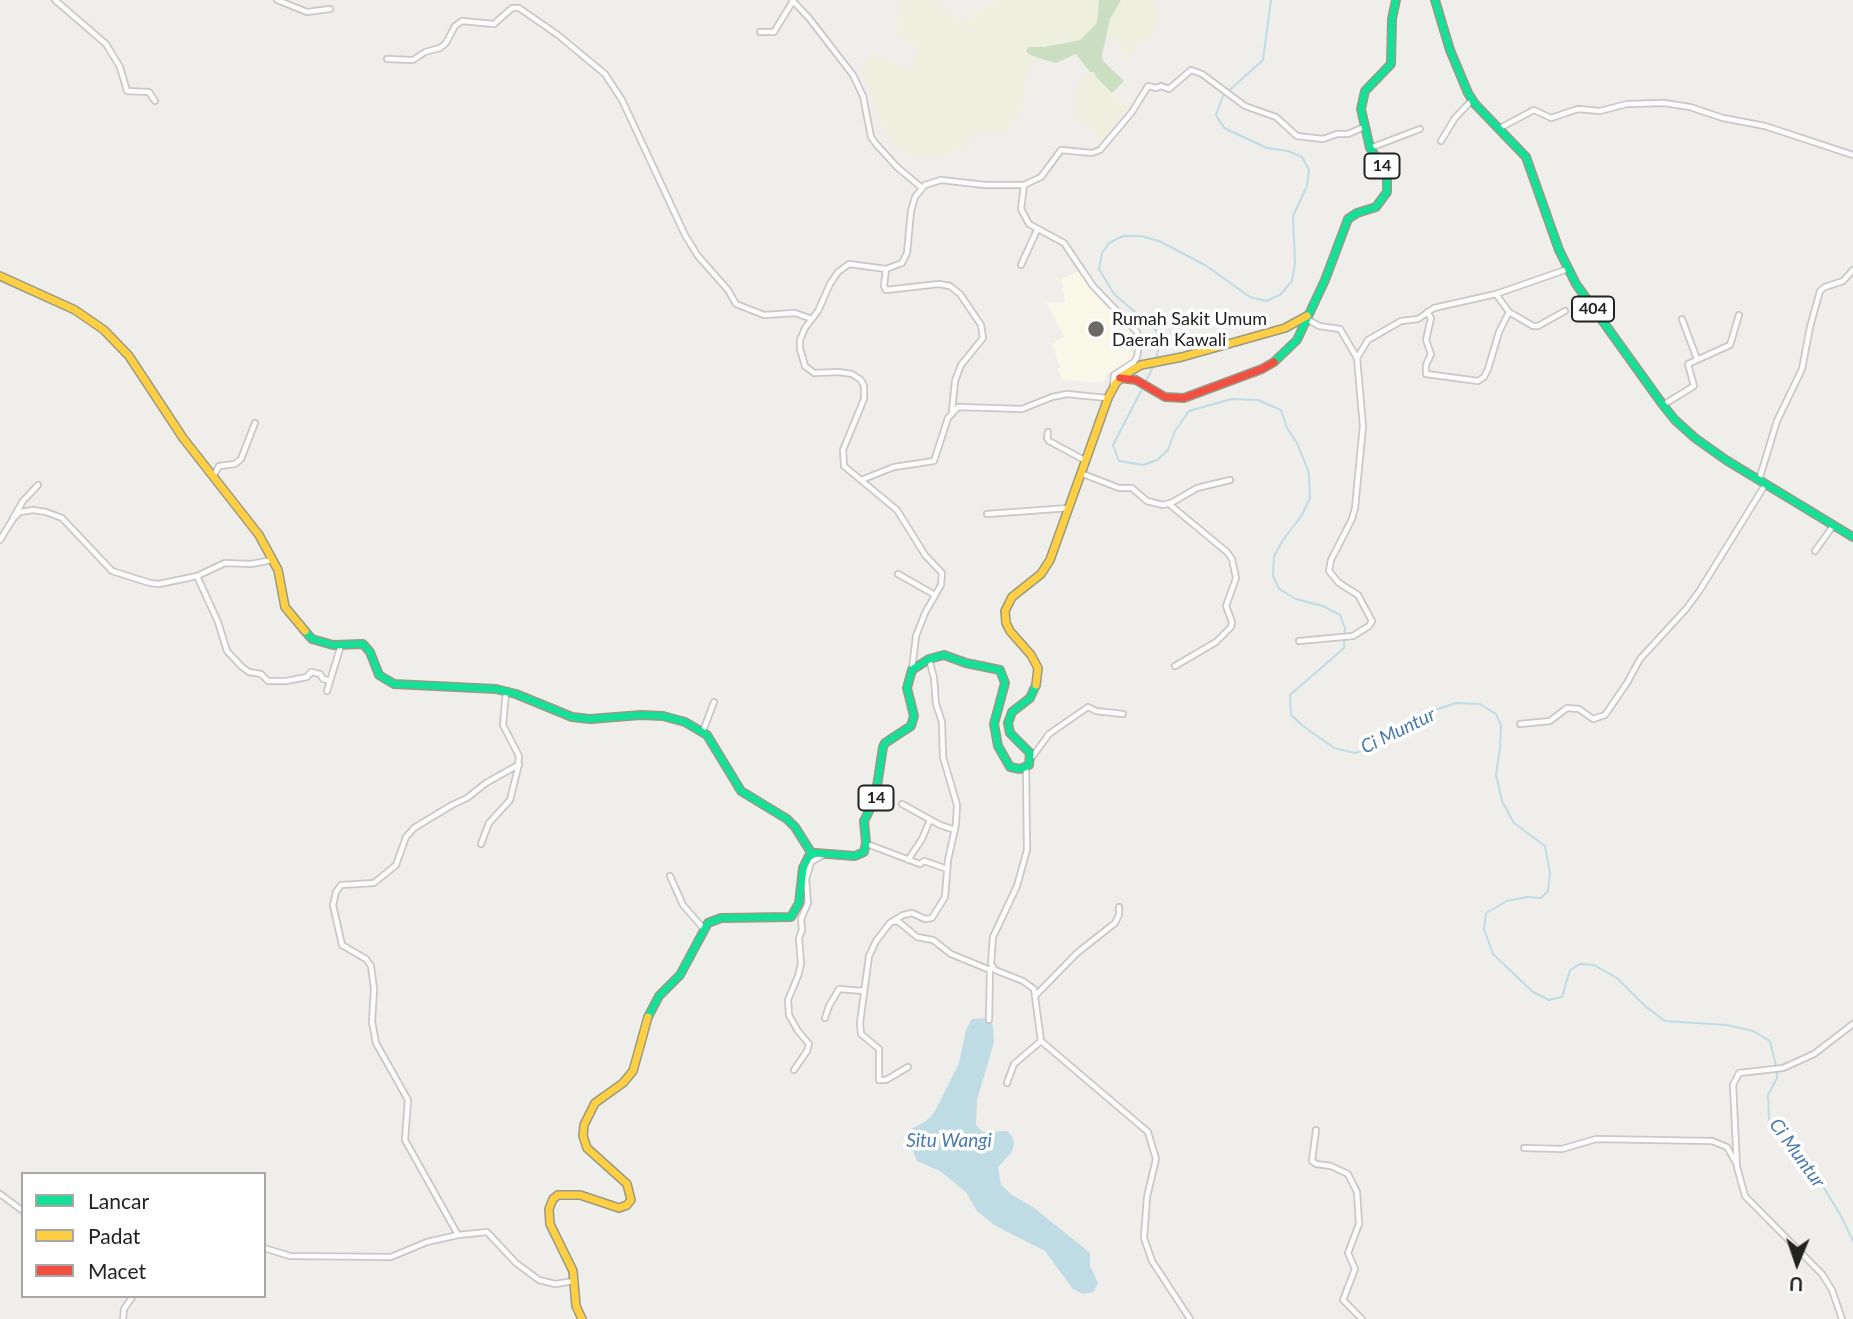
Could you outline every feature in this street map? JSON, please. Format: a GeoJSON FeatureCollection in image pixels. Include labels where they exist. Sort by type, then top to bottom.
{"type":"FeatureCollection","features":[{"type":"Feature","properties":{"kind":"main road","name":"14"},"geometry":{"type":"LineString","coordinates":[[1120,378],[1140,381],[1168,398],[1184,398],[1262,369],[1280,358],[1292,346],[1330,269],[1348,219],[1376,207],[1387,192],[1387,173],[1370,148],[1361,109],[1365,91],[1384,74],[1392,60],[1392,19],[1396,0]]}},
{"type":"Feature","properties":{"kind":"main road","name":"404"},"geometry":{"type":"LineString","coordinates":[[1436,0],[1461,81],[1472,100],[1526,157],[1567,269],[1611,335],[1663,405],[1695,438],[1762,483],[1853,537]]}},
{"type":"Feature","properties":{"kind":"main road"},"geometry":{"type":"LineString","coordinates":[[0,276],[75,310],[104,330],[129,356],[171,421],[259,535],[280,578],[285,607],[305,634],[317,642],[358,643],[366,646],[379,675],[394,684],[506,692],[572,717],[590,719],[663,716],[685,722],[703,731],[717,747],[730,776],[741,791],[787,819],[812,855]]}},
{"type":"Feature","properties":{"kind":"main road"},"geometry":{"type":"LineString","coordinates":[[912,670],[929,659],[944,655],[1000,670],[1004,683],[994,724],[998,746],[1001,756],[1010,767],[1026,767],[1031,758],[1028,750],[1010,733],[1008,723],[1012,712],[1030,698],[1036,687],[1038,668],[1031,655],[1010,631],[1005,611],[1012,597],[1046,568],[1114,387],[1120,378],[1141,365],[1182,357],[1285,328],[1307,318]]}},
{"type":"Feature","properties":{"kind":"main road","name":"14"},"geometry":{"type":"LineString","coordinates":[[866,843],[864,821],[876,799],[883,747],[885,743],[908,730],[913,720],[907,688],[912,670]]}},
{"type":"Feature","properties":{"kind":"main road"},"geometry":{"type":"LineString","coordinates":[[582,1319],[576,1306],[569,1261],[548,1217],[550,1204],[558,1195],[568,1194],[580,1195],[619,1208],[631,1200],[627,1184],[587,1148],[583,1136],[584,1125],[595,1103],[623,1083],[633,1071],[650,1011],[659,996],[680,975],[708,923],[720,918],[790,917],[799,903],[803,867],[812,855],[856,856],[864,852],[866,843]]}},
{"type":"Feature","properties":{"kind":"street"},"geometry":{"type":"LineString","coordinates":[[55,0],[106,44],[120,67],[127,92],[149,92],[155,101]]}},
{"type":"Feature","properties":{"kind":"street"},"geometry":{"type":"LineString","coordinates":[[277,0],[307,12],[330,9]]}},
{"type":"Feature","properties":{"kind":"street"},"geometry":{"type":"LineString","coordinates":[[760,32],[774,32],[792,1],[853,75],[863,96],[870,133],[876,145],[922,188]]}},
{"type":"Feature","properties":{"kind":"street"},"geometry":{"type":"LineString","coordinates":[[387,60],[413,60],[425,52],[440,48],[458,23],[467,20],[494,24],[512,8],[519,8],[599,66],[605,74],[622,100],[685,235],[736,304],[764,315],[794,313],[812,319]]}},
{"type":"Feature","properties":{"kind":"street"},"geometry":{"type":"LineString","coordinates":[[912,670],[916,636],[942,580],[942,573],[925,555],[897,510],[845,468],[842,456],[862,407],[864,386],[861,380],[852,374],[839,372],[814,373],[805,366],[800,340],[804,328],[812,319],[833,278],[844,267],[852,264],[886,269],[897,267],[905,259],[911,211],[915,197],[922,188],[941,180],[985,186],[1024,185],[1041,177],[1061,150],[1092,153],[1100,150],[1132,112],[1149,85],[1168,90],[1191,70],[1202,74],[1248,108],[1276,117],[1290,132],[1302,137],[1323,139],[1337,134],[1348,134],[1364,127]]}},
{"type":"Feature","properties":{"kind":"street"},"geometry":{"type":"LineString","coordinates":[[1441,141],[1458,114],[1472,100]]}},
{"type":"Feature","properties":{"kind":"street"},"geometry":{"type":"LineString","coordinates":[[1498,128],[1534,110],[1550,118],[1578,109],[1600,111],[1627,104],[1664,103],[1765,126],[1853,155]]}},
{"type":"Feature","properties":{"kind":"street"},"geometry":{"type":"LineString","coordinates":[[1370,148],[1420,129]]}},
{"type":"Feature","properties":{"kind":"street"},"geometry":{"type":"LineString","coordinates":[[1024,185],[1021,201],[1023,215],[1032,227],[1065,243],[1098,293],[1137,332],[1137,357],[1114,375],[1114,387]]}},
{"type":"Feature","properties":{"kind":"street"},"geometry":{"type":"LineString","coordinates":[[1021,265],[1037,230]]}},
{"type":"Feature","properties":{"kind":"street"},"geometry":{"type":"LineString","coordinates":[[861,480],[894,467],[934,461],[952,412],[955,381],[961,365],[983,338],[981,325],[960,295],[950,286],[886,290],[886,269]]}},
{"type":"Feature","properties":{"kind":"street"},"geometry":{"type":"LineString","coordinates":[[1357,358],[1368,340],[1399,321],[1418,319],[1434,308],[1496,294],[1567,269]]}},
{"type":"Feature","properties":{"kind":"street"},"geometry":{"type":"LineString","coordinates":[[1520,724],[1550,721],[1567,708],[1579,709],[1594,719],[1605,715],[1622,692],[1640,659],[1700,590],[1762,483],[1777,421],[1802,369],[1820,291],[1843,281],[1853,270]]}},
{"type":"Feature","properties":{"kind":"street"},"geometry":{"type":"LineString","coordinates":[[1496,294],[1509,312],[1534,326],[1565,311]]}},
{"type":"Feature","properties":{"kind":"street"},"geometry":{"type":"LineString","coordinates":[[1427,312],[1431,318],[1426,342],[1432,354],[1426,367],[1427,374],[1478,381],[1488,369],[1499,332],[1509,312]]}},
{"type":"Feature","properties":{"kind":"street"},"geometry":{"type":"LineString","coordinates":[[1663,405],[1694,386],[1687,367],[1697,359],[1728,347],[1734,336],[1739,314]]}},
{"type":"Feature","properties":{"kind":"street"},"geometry":{"type":"LineString","coordinates":[[1299,641],[1350,637],[1369,626],[1372,618],[1358,595],[1335,579],[1329,568],[1355,508],[1363,426],[1357,358],[1340,329],[1319,326],[1307,318]]}},
{"type":"Feature","properties":{"kind":"street"},"geometry":{"type":"LineString","coordinates":[[1682,319],[1697,359]]}},
{"type":"Feature","properties":{"kind":"street"},"geometry":{"type":"LineString","coordinates":[[952,412],[965,406],[1022,409],[1067,394],[1108,398]]}},
{"type":"Feature","properties":{"kind":"street"},"geometry":{"type":"LineString","coordinates":[[214,475],[219,466],[235,464],[241,459],[255,423]]}},
{"type":"Feature","properties":{"kind":"street"},"geometry":{"type":"LineString","coordinates":[[1048,432],[1049,441],[1086,461]]}},
{"type":"Feature","properties":{"kind":"street"},"geometry":{"type":"LineString","coordinates":[[1083,474],[1119,488],[1132,488],[1142,498],[1154,504],[1169,505],[1232,559],[1236,578],[1226,606],[1231,627],[1216,642],[1175,666]]}},
{"type":"Feature","properties":{"kind":"street"},"geometry":{"type":"LineString","coordinates":[[1169,505],[1196,488],[1230,480]]}},
{"type":"Feature","properties":{"kind":"street"},"geometry":{"type":"LineString","coordinates":[[0,540],[19,506],[38,485]]}},
{"type":"Feature","properties":{"kind":"street"},"geometry":{"type":"LineString","coordinates":[[987,514],[1070,508]]}},
{"type":"Feature","properties":{"kind":"street"},"geometry":{"type":"LineString","coordinates":[[13,519],[25,510],[54,514],[68,524],[112,571],[131,579],[155,584],[197,576],[222,564],[251,564],[272,560]]}},
{"type":"Feature","properties":{"kind":"street"},"geometry":{"type":"LineString","coordinates":[[1815,551],[1833,526]]}},
{"type":"Feature","properties":{"kind":"street"},"geometry":{"type":"LineString","coordinates":[[898,574],[935,595]]}},
{"type":"Feature","properties":{"kind":"street"},"geometry":{"type":"LineString","coordinates":[[197,576],[218,622],[227,651],[242,667],[261,674],[268,681],[307,677],[312,672],[330,681]]}},
{"type":"Feature","properties":{"kind":"street"},"geometry":{"type":"LineString","coordinates":[[327,691],[341,644]]}},
{"type":"Feature","properties":{"kind":"street"},"geometry":{"type":"LineString","coordinates":[[908,1067],[886,1080],[878,1080],[879,1049],[863,1036],[860,1029],[871,950],[880,935],[903,915],[912,913],[925,919],[932,918],[944,897],[957,805],[943,757],[942,722],[936,704],[929,659]]}},
{"type":"Feature","properties":{"kind":"street"},"geometry":{"type":"LineString","coordinates":[[481,844],[489,823],[510,800],[519,763],[516,750],[503,725],[506,692]]}},
{"type":"Feature","properties":{"kind":"street"},"geometry":{"type":"LineString","coordinates":[[703,731],[714,702]]}},
{"type":"Feature","properties":{"kind":"street"},"geometry":{"type":"LineString","coordinates":[[1031,758],[1049,734],[1087,707],[1098,712],[1123,715]]}},
{"type":"Feature","properties":{"kind":"street"},"geometry":{"type":"LineString","coordinates":[[458,1235],[405,1140],[408,1100],[376,1044],[372,1022],[372,966],[366,959],[341,944],[334,900],[341,885],[370,884],[381,879],[396,865],[405,837],[414,828],[467,798],[519,763]]}},
{"type":"Feature","properties":{"kind":"street"},"geometry":{"type":"LineString","coordinates":[[989,1020],[993,937],[1017,886],[1027,850],[1026,767]]}},
{"type":"Feature","properties":{"kind":"street"},"geometry":{"type":"LineString","coordinates":[[902,804],[929,820],[955,830]]}},
{"type":"Feature","properties":{"kind":"street"},"geometry":{"type":"LineString","coordinates":[[908,860],[922,839],[929,820]]}},
{"type":"Feature","properties":{"kind":"street"},"geometry":{"type":"LineString","coordinates":[[866,843],[920,864],[925,861],[947,869]]}},
{"type":"Feature","properties":{"kind":"street"},"geometry":{"type":"LineString","coordinates":[[794,1070],[809,1047],[788,1010],[789,995],[801,964],[802,949],[799,938],[802,930],[801,919],[808,901],[806,879],[811,862],[825,854]]}},
{"type":"Feature","properties":{"kind":"street"},"geometry":{"type":"LineString","coordinates":[[670,876],[684,905],[704,929]]}},
{"type":"Feature","properties":{"kind":"street"},"geometry":{"type":"LineString","coordinates":[[1036,995],[1077,953],[1115,923],[1119,907]]}},
{"type":"Feature","properties":{"kind":"street"},"geometry":{"type":"LineString","coordinates":[[893,921],[899,922],[917,937],[931,939],[952,954],[991,967],[1030,985],[1036,995],[1041,1041],[1148,1132],[1156,1159],[1147,1197],[1144,1238],[1152,1261],[1190,1319]]}},
{"type":"Feature","properties":{"kind":"street"},"geometry":{"type":"LineString","coordinates":[[825,1018],[829,1006],[841,988],[864,991]]}},
{"type":"Feature","properties":{"kind":"street"},"geometry":{"type":"LineString","coordinates":[[1737,1167],[1736,1076],[1743,1072],[1783,1068],[1814,1054],[1853,1024]]}},
{"type":"Feature","properties":{"kind":"street"},"geometry":{"type":"LineString","coordinates":[[1007,1083],[1014,1064],[1041,1041]]}},
{"type":"Feature","properties":{"kind":"street"},"geometry":{"type":"LineString","coordinates":[[1316,1130],[1312,1161],[1335,1167],[1350,1176],[1358,1195],[1359,1224],[1348,1253],[1355,1269],[1343,1300],[1362,1319]]}},
{"type":"Feature","properties":{"kind":"street"},"geometry":{"type":"LineString","coordinates":[[1524,1148],[1562,1149],[1596,1139],[1712,1141],[1727,1147],[1737,1167],[1745,1196],[1822,1274],[1832,1290],[1842,1319]]}},
{"type":"Feature","properties":{"kind":"street"},"geometry":{"type":"LineString","coordinates":[[0,1194],[21,1210]]}},
{"type":"Feature","properties":{"kind":"street"},"geometry":{"type":"LineString","coordinates":[[266,1249],[290,1256],[391,1257],[419,1245],[458,1235],[487,1232],[516,1263],[538,1280],[555,1284],[574,1280]]}},
{"type":"Feature","properties":{"kind":"street"},"geometry":{"type":"LineString","coordinates":[[123,1319],[124,1309],[132,1298]]}},
{"type":"Feature","properties":{"kind":"shaded area","name":"Rumah Sakit Umum Daerah Kawali"},"geometry":{"type":"Polygon","coordinates":[[[1079,271],[1103,302],[1130,326],[1137,338],[1136,353],[1132,361],[1108,373],[1103,383],[1062,380],[1057,369],[1060,367],[1052,344],[1064,337],[1046,302],[1065,302],[1061,279],[1079,271]]]}},
{"type":"Feature","properties":{"kind":"green space"},"geometry":{"type":"Polygon","coordinates":[[[899,0],[937,0],[951,16],[966,21],[970,19],[970,11],[986,9],[995,0],[1099,0],[1097,23],[1080,40],[1044,47],[1032,46],[1028,54],[1038,60],[1036,65],[1030,65],[1026,77],[1023,110],[1015,126],[999,133],[982,130],[965,147],[943,156],[928,157],[914,156],[892,143],[883,131],[869,85],[860,72],[871,53],[910,71],[918,48],[896,34],[899,0]]]}},
{"type":"Feature","properties":{"kind":"green space"},"geometry":{"type":"Polygon","coordinates":[[[1099,0],[1121,0],[1110,19],[1102,55],[1103,61],[1124,81],[1112,93],[1076,54],[1056,63],[1028,54],[1026,50],[1029,47],[1080,40],[1097,23],[1099,0]]]}},
{"type":"Feature","properties":{"kind":"green space"},"geometry":{"type":"Polygon","coordinates":[[[1121,0],[1150,0],[1159,7],[1157,25],[1147,41],[1139,41],[1130,58],[1121,55],[1119,41],[1106,41],[1110,19],[1121,0]]]}},
{"type":"Feature","properties":{"kind":"green space"},"geometry":{"type":"Polygon","coordinates":[[[1094,72],[1129,108],[1102,140],[1083,123],[1076,122],[1073,114],[1075,87],[1085,75],[1094,72]]]}},
{"type":"Feature","properties":{"kind":"water","name":"Situ Wangi"},"geometry":{"type":"Polygon","coordinates":[[[988,1018],[993,1025],[994,1042],[977,1100],[976,1125],[983,1132],[1007,1131],[1012,1136],[1014,1144],[1011,1153],[998,1167],[1001,1185],[1090,1253],[1090,1266],[1098,1283],[1093,1292],[1083,1294],[1073,1289],[1045,1251],[994,1225],[977,1211],[966,1192],[940,1171],[917,1161],[908,1138],[911,1129],[925,1122],[934,1113],[959,1063],[966,1030],[972,1019],[988,1018]]]}},
{"type":"Feature","properties":{"kind":"waterway","name":"Ci Muntur"},"geometry":{"type":"LineString","coordinates":[[1156,358],[1159,348],[1156,330],[1114,294],[1099,269],[1102,253],[1109,243],[1123,236],[1141,236],[1159,241],[1205,265],[1250,297],[1266,301],[1280,295],[1292,281],[1295,263],[1293,216],[1307,186],[1309,170],[1302,157],[1288,151],[1267,148],[1224,128],[1216,115],[1223,96],[1263,60],[1271,0]]}},
{"type":"Feature","properties":{"kind":"waterway","name":"Ci Muntur"},"geometry":{"type":"LineString","coordinates":[[1146,381],[1153,367]]}},
{"type":"Feature","properties":{"kind":"waterway","name":"Ci Muntur"},"geometry":{"type":"LineString","coordinates":[[1142,389],[1113,445],[1119,461],[1143,465],[1157,460],[1168,450],[1175,431],[1189,411],[1231,399],[1258,400],[1281,410],[1287,428],[1297,443],[1309,473],[1310,498],[1302,515],[1274,556],[1273,576],[1279,589],[1296,599],[1323,606],[1340,615],[1345,628],[1344,648],[1290,695],[1291,715],[1334,748],[1355,753],[1369,749],[1395,729],[1456,703],[1480,704],[1496,714],[1501,725],[1496,775],[1502,801],[1514,823],[1545,846],[1550,873],[1548,891],[1541,898],[1527,897],[1507,901],[1486,913],[1484,929],[1493,954],[1533,992],[1549,1000],[1562,997],[1570,970],[1580,964],[1594,965],[1617,978],[1645,1006],[1665,1021],[1727,1025],[1753,1031],[1770,1041],[1776,1066]]}},
{"type":"Feature","properties":{"kind":"waterway","name":"Ci Muntur"},"geometry":{"type":"LineString","coordinates":[[1777,1072],[1777,1078],[1768,1095],[1769,1119],[1813,1170],[1853,1241]]}},
{"type":"Feature","properties":{"kind":"traffic: fast"},"geometry":{"type":"LineString","coordinates":[[1274,362],[1297,340],[1325,280],[1348,219],[1376,207],[1387,192],[1387,173],[1370,148],[1361,109],[1365,91],[1391,64],[1392,19],[1396,0]]}},
{"type":"Feature","properties":{"kind":"traffic: fast"},"geometry":{"type":"LineString","coordinates":[[1435,0],[1450,50],[1468,93],[1475,104],[1526,157],[1559,250],[1576,284],[1663,405],[1695,438],[1726,460],[1853,537]]}},
{"type":"Feature","properties":{"kind":"traffic: fast"},"geometry":{"type":"LineString","coordinates":[[305,631],[312,639],[333,645],[363,644],[370,652],[379,675],[394,684],[496,689],[516,694],[572,717],[590,719],[641,715],[663,716],[685,722],[707,735],[741,791],[787,819],[812,854]]}},
{"type":"Feature","properties":{"kind":"traffic: fast"},"geometry":{"type":"LineString","coordinates":[[648,1017],[659,996],[680,975],[708,923],[721,918],[791,917],[799,903],[803,868],[809,856],[815,853],[855,856],[864,852],[864,821],[875,799],[883,747],[911,726],[914,716],[907,688],[912,670],[929,659],[944,655],[1000,670],[1005,683],[994,724],[998,746],[1010,767],[1020,769],[1029,765],[1030,753],[1010,733],[1008,723],[1012,712],[1030,698],[1036,685]]}},
{"type":"Feature","properties":{"kind":"traffic: slow"},"geometry":{"type":"LineString","coordinates":[[0,276],[75,310],[104,330],[129,356],[183,438],[259,535],[278,570],[285,607],[305,631]]}},
{"type":"Feature","properties":{"kind":"traffic: slow"},"geometry":{"type":"LineString","coordinates":[[1036,685],[1038,668],[1031,655],[1010,631],[1005,611],[1012,597],[1041,574],[1050,560],[1108,398],[1116,383],[1141,365],[1182,357],[1285,328],[1307,316]]}},
{"type":"Feature","properties":{"kind":"traffic: slow"},"geometry":{"type":"LineString","coordinates":[[582,1319],[576,1306],[573,1271],[550,1224],[549,1209],[558,1195],[580,1195],[619,1208],[631,1200],[627,1184],[587,1148],[583,1136],[584,1125],[595,1103],[623,1083],[633,1071],[648,1017]]}},
{"type":"Feature","properties":{"kind":"traffic: jam"},"geometry":{"type":"LineString","coordinates":[[1120,378],[1136,380],[1165,397],[1184,398],[1274,362]]}},
{"type":"Feature","properties":{"kind":"place","name":"Rumah Sakit Umum Daerah Kawali"},"geometry":{"type":"Point","coordinates":[1096,329]}}]}
